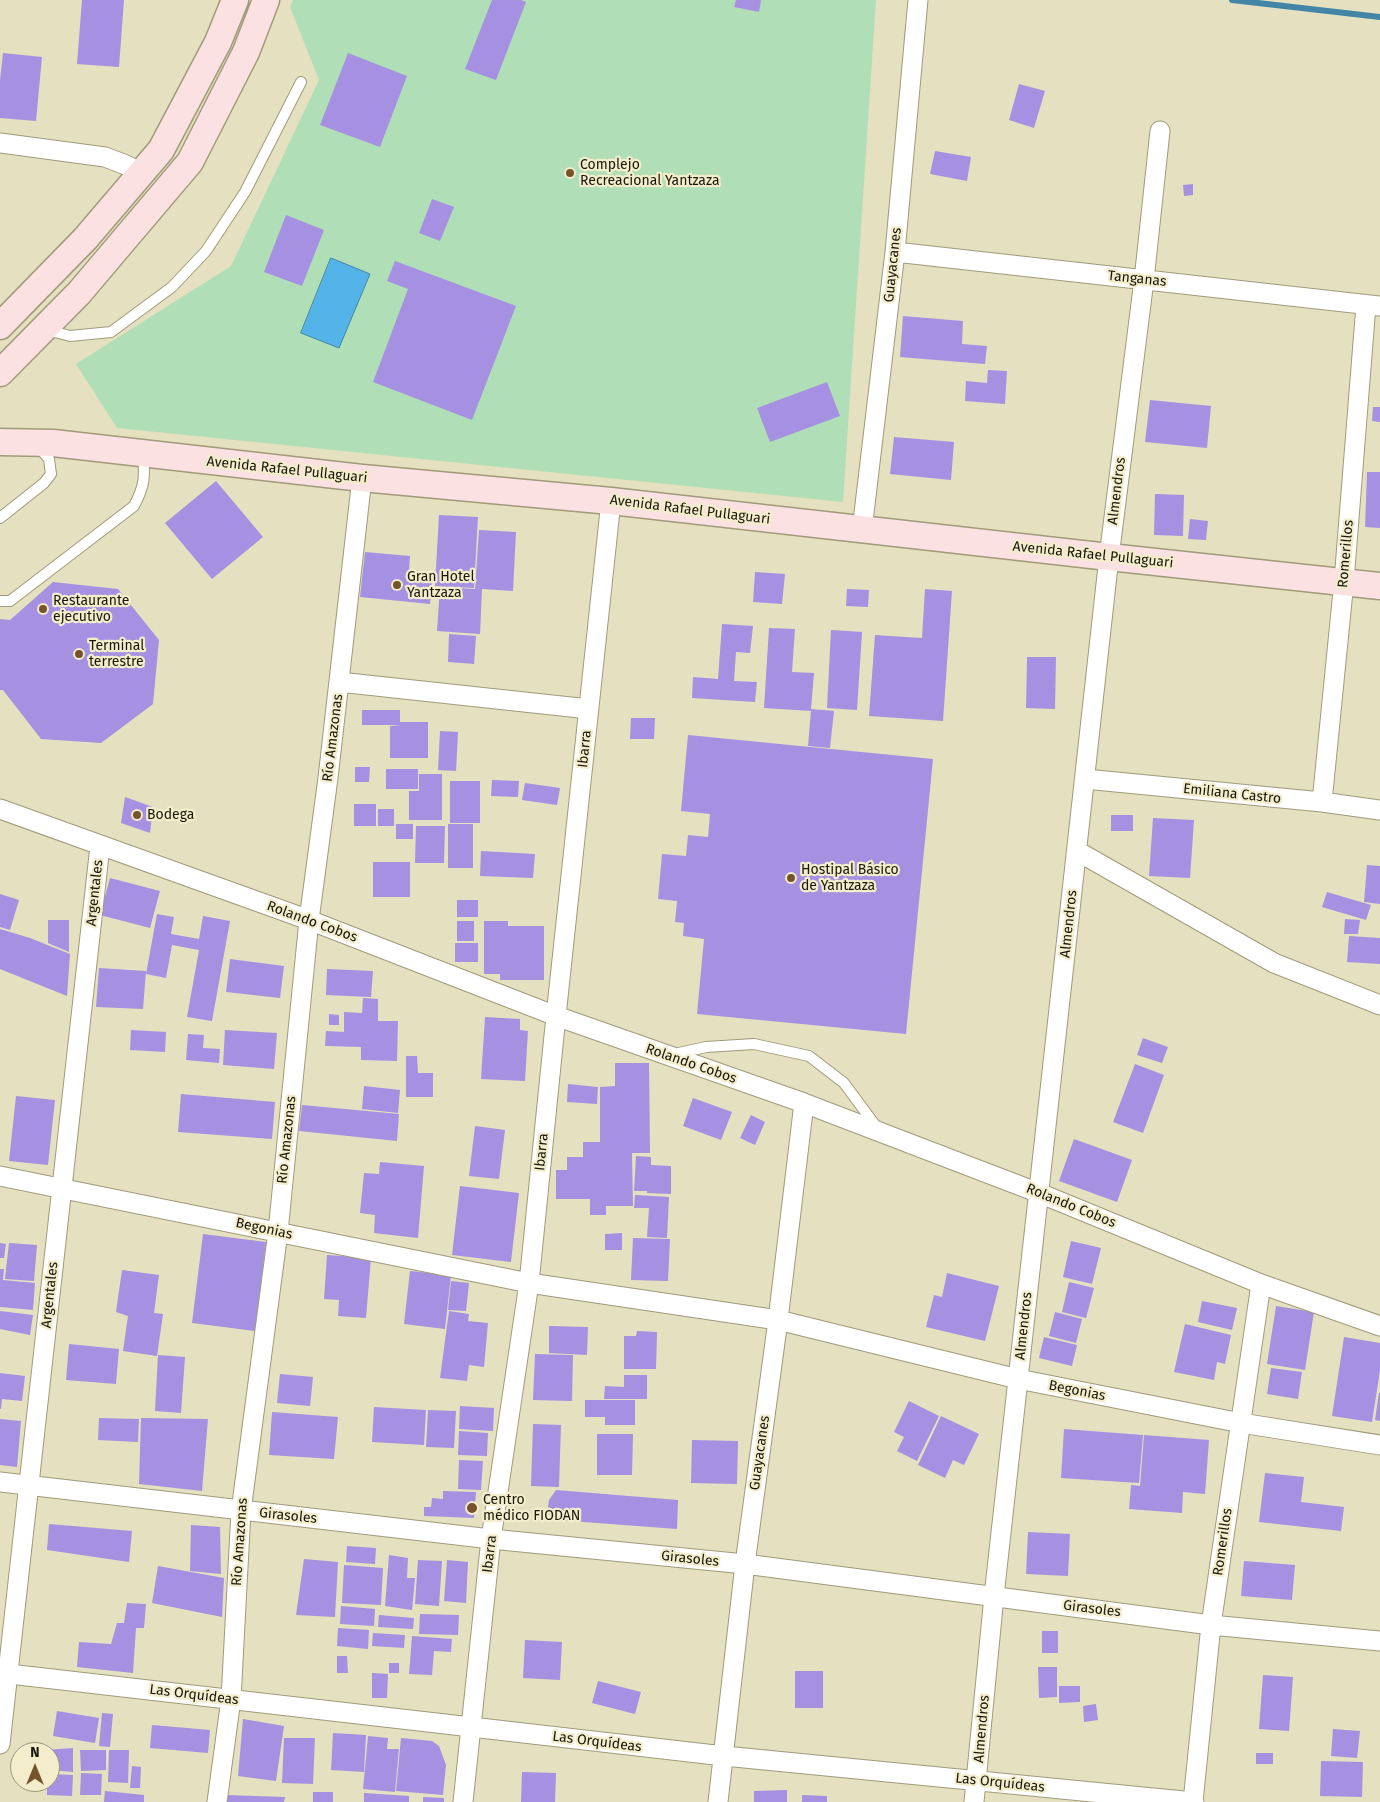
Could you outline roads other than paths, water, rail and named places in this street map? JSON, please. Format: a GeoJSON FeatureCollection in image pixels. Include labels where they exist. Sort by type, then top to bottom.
{"type":"FeatureCollection","features":[{"type":"Feature","properties":{"kind":"street"},"geometry":{"type":"LineString","coordinates":[[0,326],[85,239],[161,150],[218,42],[235,0]]}},
{"type":"Feature","properties":{"kind":"street"},"geometry":{"type":"LineString","coordinates":[[0,372],[79,292],[190,162],[246,52],[266,0]]}},
{"type":"Feature","properties":{"kind":"street","name":"Guayacanes"},"geometry":{"type":"LineString","coordinates":[[862,530],[895,252],[918,0]]}},
{"type":"Feature","properties":{"kind":"street","name":"Almendros"},"geometry":{"type":"LineString","coordinates":[[974,1802],[994,1596],[1109,558],[1144,280],[1160,131]]}},
{"type":"Feature","properties":{"kind":"street"},"geometry":{"type":"LineString","coordinates":[[0,143],[105,156],[141,173]]}},
{"type":"Feature","properties":{"kind":"street","name":"Tanganas"},"geometry":{"type":"LineString","coordinates":[[895,252],[1373,305]]}},
{"type":"Feature","properties":{"kind":"street","name":"Romerillos"},"geometry":{"type":"LineString","coordinates":[[1322,802],[1373,305]]}},
{"type":"Feature","properties":{"kind":"street","name":"Avenida Rafael Pullaguari"},"geometry":{"type":"LineString","coordinates":[[0,442],[36,443],[362,478],[611,501],[1109,558],[1380,586]]}},
{"type":"Feature","properties":{"kind":"street","name":"Río Amazonas"},"geometry":{"type":"LineString","coordinates":[[217,1802],[231,1699],[241,1511],[278,1232],[309,920],[328,778],[362,478]]}},
{"type":"Feature","properties":{"kind":"street","name":"Ibarra"},"geometry":{"type":"LineString","coordinates":[[463,1802],[491,1539],[529,1284],[611,501]]}},
{"type":"Feature","properties":{"kind":"street"},"geometry":{"type":"LineString","coordinates":[[339,682],[589,709]]}},
{"type":"Feature","properties":{"kind":"street","name":"Emiliana Castro"},"geometry":{"type":"LineString","coordinates":[[1085,779],[1322,802],[1380,810]]}},
{"type":"Feature","properties":{"kind":"street","name":"Rolando Cobos"},"geometry":{"type":"LineString","coordinates":[[0,809],[309,920],[556,1016],[804,1103],[1039,1193],[1261,1284],[1380,1326]]}},
{"type":"Feature","properties":{"kind":"street","name":"Argentales"},"geometry":{"type":"LineString","coordinates":[[0,1744],[4,1673],[29,1486],[100,846]]}},
{"type":"Feature","properties":{"kind":"street"},"geometry":{"type":"LineString","coordinates":[[1077,851],[1274,963],[1380,1005]]}},
{"type":"Feature","properties":{"kind":"street","name":"Guayacanes"},"geometry":{"type":"LineString","coordinates":[[718,1802],[745,1564],[778,1320],[804,1103]]}},
{"type":"Feature","properties":{"kind":"street","name":"Begonias"},"geometry":{"type":"LineString","coordinates":[[0,1176],[529,1284],[778,1320],[1018,1379],[1241,1422],[1380,1444]]}},
{"type":"Feature","properties":{"kind":"street","name":"Romerillos"},"geometry":{"type":"LineString","coordinates":[[1193,1802],[1211,1624],[1261,1284]]}},
{"type":"Feature","properties":{"kind":"street","name":"Girasoles"},"geometry":{"type":"LineString","coordinates":[[0,1482],[491,1539],[745,1564],[1211,1624],[1380,1641]]}},
{"type":"Feature","properties":{"kind":"street","name":"Las Orquídeas"},"geometry":{"type":"LineString","coordinates":[[4,1673],[724,1756],[1193,1802]]}},
{"type":"Feature","properties":{"kind":"lane"},"geometry":{"type":"LineString","coordinates":[[44,329],[70,336],[97,335],[111,332],[172,287],[206,251],[245,192],[301,82]]}},
{"type":"Feature","properties":{"kind":"lane"},"geometry":{"type":"LineString","coordinates":[[0,518],[44,483],[50,474],[49,459],[36,443]]}},
{"type":"Feature","properties":{"kind":"lane"},"geometry":{"type":"LineString","coordinates":[[0,601],[10,601],[134,506],[142,491],[145,474],[143,454]]}},
{"type":"Feature","properties":{"kind":"lane"},"geometry":{"type":"LineString","coordinates":[[666,1056],[706,1047],[754,1044],[809,1056],[844,1083],[881,1134]]}},
{"type":"Feature","properties":{"kind":"water"},"geometry":{"type":"Polygon","coordinates":[[[331,258],[370,274],[339,348],[301,333],[331,258]]]}},
{"type":"Feature","properties":{"kind":"waterway"},"geometry":{"type":"LineString","coordinates":[[1232,0],[1380,17]]}},
{"type":"Feature","properties":{"kind":"place","name":"Complejo Recreacional Yantzaza"},"geometry":{"type":"Point","coordinates":[570,173]}},
{"type":"Feature","properties":{"kind":"place","name":"Gran Hotel Yantzaza"},"geometry":{"type":"Point","coordinates":[397,585]}},
{"type":"Feature","properties":{"kind":"place","name":"Restaurante ejecutivo"},"geometry":{"type":"Point","coordinates":[43,609]}},
{"type":"Feature","properties":{"kind":"place","name":"Terminal terrestre"},"geometry":{"type":"Point","coordinates":[79,654]}},
{"type":"Feature","properties":{"kind":"place","name":"Bodega"},"geometry":{"type":"Point","coordinates":[137,815]}},
{"type":"Feature","properties":{"kind":"place","name":"Hostipal Básico de Yantzaza"},"geometry":{"type":"Point","coordinates":[791,878]}},
{"type":"Feature","properties":{"kind":"place","name":"Centro médico FIODAN"},"geometry":{"type":"Point","coordinates":[472,1508]}}]}
